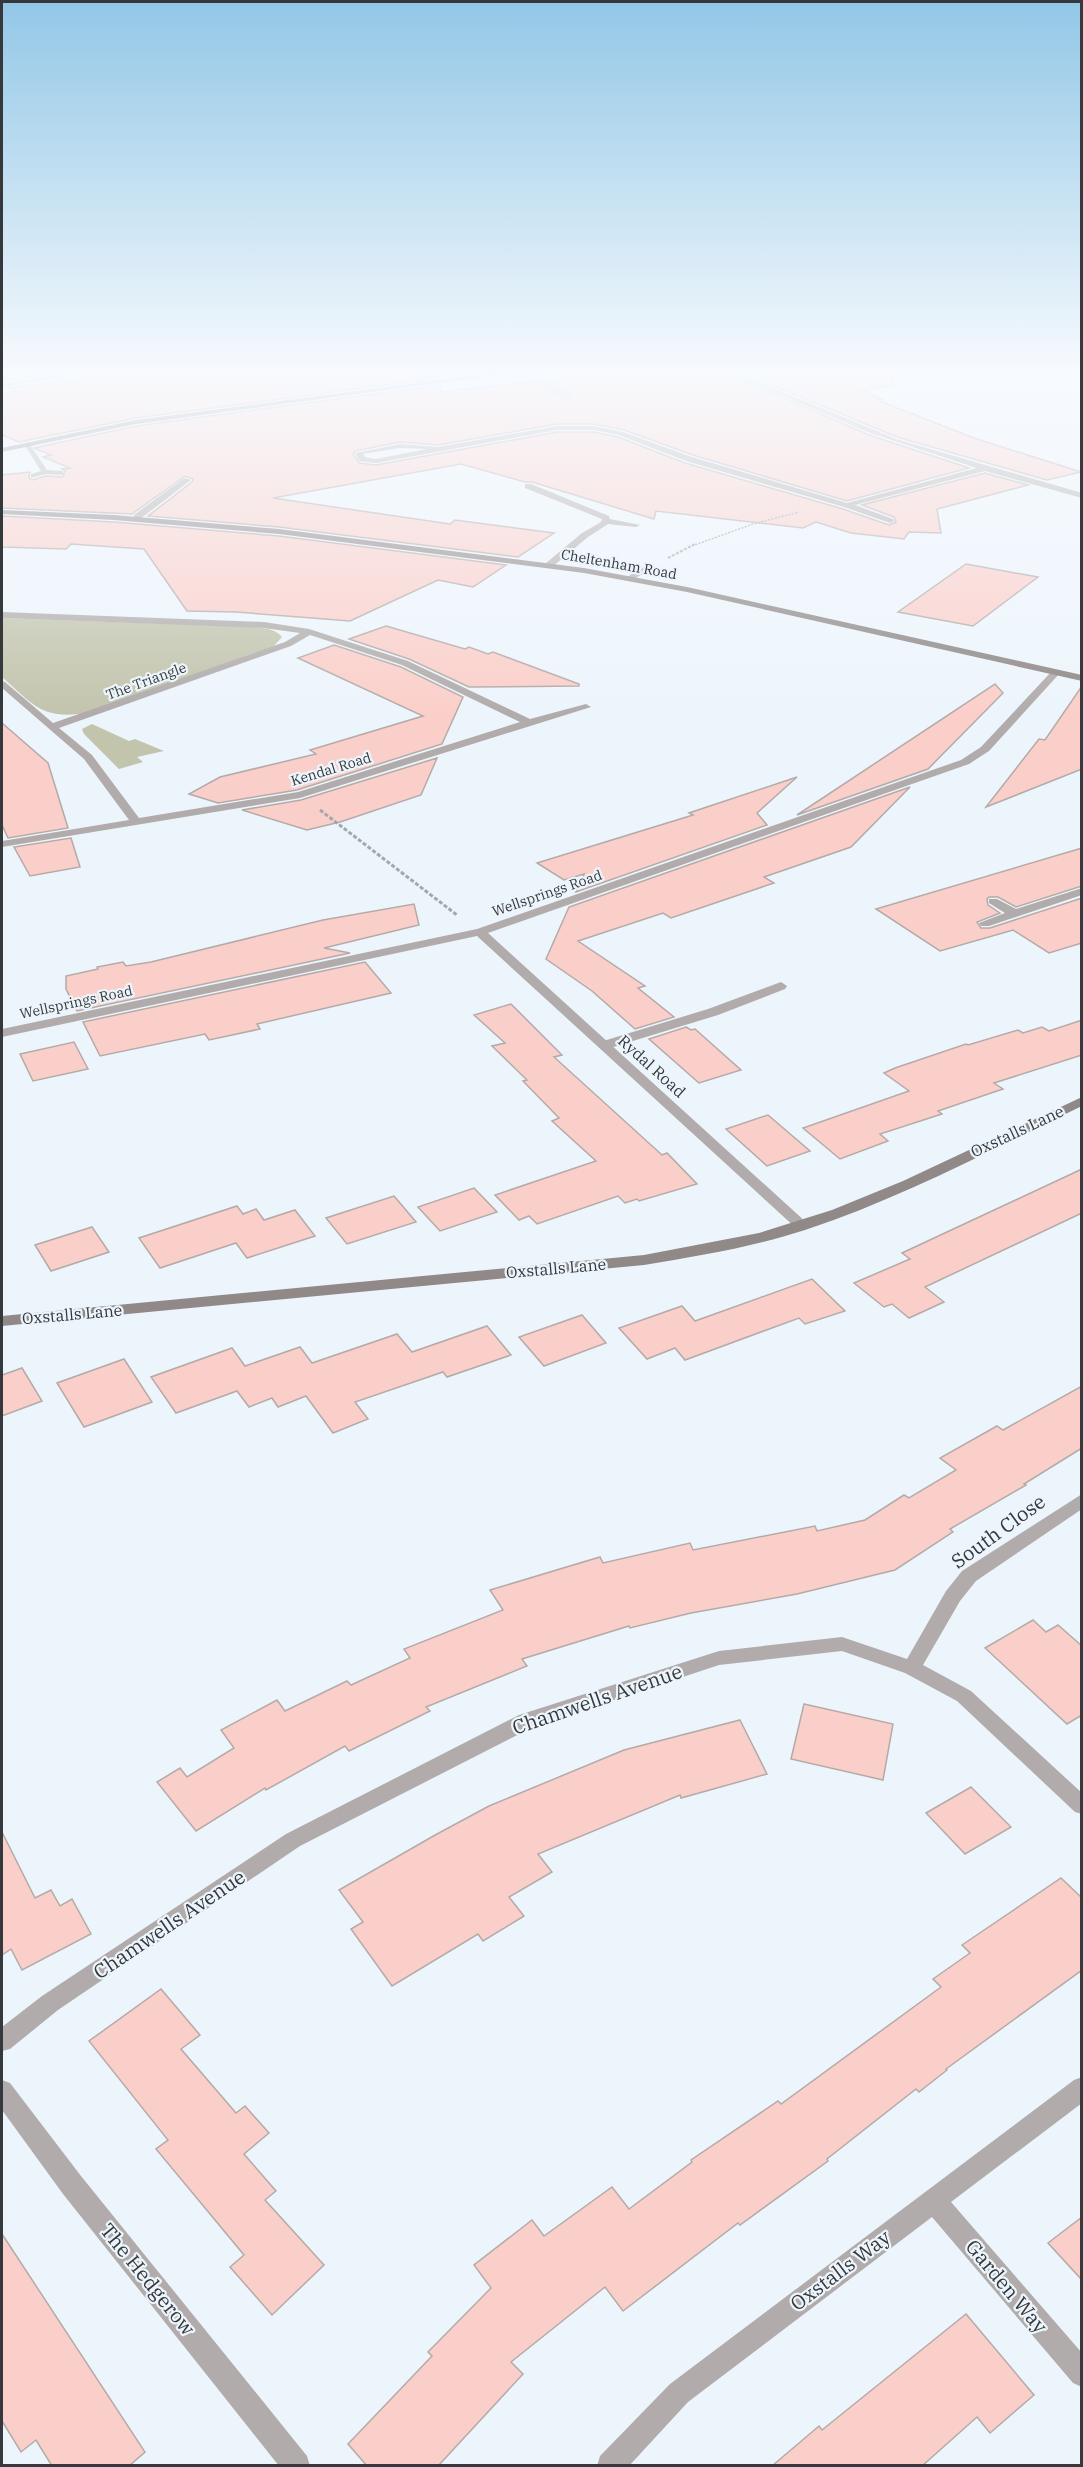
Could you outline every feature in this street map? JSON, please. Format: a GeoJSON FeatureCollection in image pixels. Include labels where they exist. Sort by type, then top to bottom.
{"type":"FeatureCollection","features":[{"type":"Feature","properties":{"kind":"street"},"geometry":{"type":"LineString","coordinates":[[137,517],[180,485]]}},
{"type":"Feature","properties":{"kind":"street"},"geometry":{"type":"LineString","coordinates":[[779,485],[847,505],[890,521]]}},
{"type":"Feature","properties":{"kind":"street"},"geometry":{"type":"LineString","coordinates":[[847,505],[920,485]]}},
{"type":"Feature","properties":{"kind":"street"},"geometry":{"type":"LineString","coordinates":[[1044,485],[1082,496]]}},
{"type":"Feature","properties":{"kind":"street"},"geometry":{"type":"LineString","coordinates":[[528,486],[606,518],[605,522]]}},
{"type":"Feature","properties":{"kind":"street","name":"Cheltenham Road"},"geometry":{"type":"LineString","coordinates":[[2,512],[137,517],[313,535],[629,578],[1082,678]]}},
{"type":"Feature","properties":{"kind":"street"},"geometry":{"type":"LineString","coordinates":[[549,566],[605,522],[636,525]]}},
{"type":"Feature","properties":{"kind":"street"},"geometry":{"type":"LineString","coordinates":[[629,578],[651,567]]}},
{"type":"Feature","properties":{"kind":"street"},"geometry":{"type":"LineString","coordinates":[[2,615],[264,625],[309,632],[405,663],[529,722]]}},
{"type":"Feature","properties":{"kind":"street","name":"The Triangle"},"geometry":{"type":"LineString","coordinates":[[52,727],[288,644],[309,632]]}},
{"type":"Feature","properties":{"kind":"street","name":"Wellsprings Road"},"geometry":{"type":"LineString","coordinates":[[2,1033],[480,932],[965,762],[985,749],[1055,673]]}},
{"type":"Feature","properties":{"kind":"street"},"geometry":{"type":"LineString","coordinates":[[2,684],[88,757],[137,823]]}},
{"type":"Feature","properties":{"kind":"street","name":"Kendal Road"},"geometry":{"type":"LineString","coordinates":[[2,844],[300,795],[529,722],[586,707]]}},
{"type":"Feature","properties":{"kind":"street"},"geometry":{"type":"LineString","coordinates":[[985,922],[1082,891]]}},
{"type":"Feature","properties":{"kind":"street"},"geometry":{"type":"LineString","coordinates":[[993,901],[1014,913]]}},
{"type":"Feature","properties":{"kind":"street","name":"Rydal Road"},"geometry":{"type":"LineString","coordinates":[[480,932],[802,1226]]}},
{"type":"Feature","properties":{"kind":"street"},"geometry":{"type":"LineString","coordinates":[[605,1045],[713,1012],[781,986]]}},
{"type":"Feature","properties":{"kind":"street","name":"Oxstalls Lane"},"geometry":{"type":"LineString","coordinates":[[2,1321],[644,1260],[728,1247],[802,1226],[883,1194],[1082,1101]]}},
{"type":"Feature","properties":{"kind":"street","name":"South Close"},"geometry":{"type":"LineString","coordinates":[[912,1668],[953,1596],[969,1576],[1082,1500]]}},
{"type":"Feature","properties":{"kind":"street","name":"Chamwells Avenue"},"geometry":{"type":"LineString","coordinates":[[2,2041],[50,2003],[293,1840],[526,1721],[719,1658],[842,1644],[912,1668],[964,1696],[1082,1806]]}},
{"type":"Feature","properties":{"kind":"street","name":"Oxstalls Way"},"geometry":{"type":"LineString","coordinates":[[610,2466],[679,2393],[1082,2088]]}},
{"type":"Feature","properties":{"kind":"street","name":"The Hedgerow"},"geometry":{"type":"LineString","coordinates":[[2,2091],[72,2185],[297,2466]]}},
{"type":"Feature","properties":{"kind":"street","name":"Garden Way"},"geometry":{"type":"LineString","coordinates":[[933,2199],[1082,2374]]}},
{"type":"Feature","properties":{"kind":"path"},"geometry":{"type":"LineString","coordinates":[[651,567],[698,543],[720,535],[834,501]]}},
{"type":"Feature","properties":{"kind":"path"},"geometry":{"type":"LineString","coordinates":[[300,795],[480,932]]}},
{"type":"Feature","properties":{"kind":"green space"},"geometry":{"type":"Polygon","coordinates":[[[2,618],[252,627],[272,630],[282,637],[274,646],[86,713],[71,715],[48,712],[39,708],[2,677],[2,618]]]}},
{"type":"Feature","properties":{"kind":"green space"},"geometry":{"type":"Polygon","coordinates":[[[92,724],[129,741],[135,739],[164,751],[137,757],[143,762],[119,769],[84,734],[82,729],[92,724]]]}},
{"type":"Feature","properties":{"kind":"building"},"geometry":{"type":"Polygon","coordinates":[[[2,485],[172,485],[132,514],[2,508],[2,485]]]}},
{"type":"Feature","properties":{"kind":"building"},"geometry":{"type":"Polygon","coordinates":[[[188,485],[344,485],[273,498],[450,524],[455,520],[554,533],[518,557],[279,527],[148,516],[188,485]]]}},
{"type":"Feature","properties":{"kind":"building"},"geometry":{"type":"Polygon","coordinates":[[[542,485],[761,485],[889,525],[896,522],[894,517],[862,505],[938,485],[1028,485],[937,509],[941,533],[909,532],[904,539],[851,533],[816,522],[803,528],[656,511],[654,519],[542,485]]]}},
{"type":"Feature","properties":{"kind":"building"},"geometry":{"type":"Polygon","coordinates":[[[794,485],[906,485],[847,501],[794,485]]]}},
{"type":"Feature","properties":{"kind":"building"},"geometry":{"type":"Polygon","coordinates":[[[2,516],[114,522],[279,536],[506,565],[473,587],[438,580],[350,621],[236,612],[187,611],[144,549],[71,544],[66,549],[2,547],[2,516]]]}},
{"type":"Feature","properties":{"kind":"building"},"geometry":{"type":"Polygon","coordinates":[[[966,564],[1038,577],[973,626],[898,612],[966,564]]]}},
{"type":"Feature","properties":{"kind":"building"},"geometry":{"type":"Polygon","coordinates":[[[386,626],[465,649],[469,647],[488,654],[493,652],[579,684],[579,686],[469,687],[409,659],[349,639],[386,626]]]}},
{"type":"Feature","properties":{"kind":"building"},"geometry":{"type":"Polygon","coordinates":[[[334,645],[401,667],[463,697],[442,744],[297,790],[218,803],[189,794],[220,777],[316,754],[310,750],[423,716],[298,658],[334,645]]]}},
{"type":"Feature","properties":{"kind":"building"},"geometry":{"type":"Polygon","coordinates":[[[995,684],[1003,693],[928,769],[797,815],[995,684]]]}},
{"type":"Feature","properties":{"kind":"building"},"geometry":{"type":"Polygon","coordinates":[[[1082,686],[1082,769],[986,807],[1039,739],[1045,740],[1082,686]]]}},
{"type":"Feature","properties":{"kind":"building"},"geometry":{"type":"Polygon","coordinates":[[[2,723],[48,763],[68,828],[8,838],[2,825],[2,723]]]}},
{"type":"Feature","properties":{"kind":"building"},"geometry":{"type":"Polygon","coordinates":[[[437,758],[421,795],[340,822],[307,830],[242,810],[301,800],[437,758]]]}},
{"type":"Feature","properties":{"kind":"building"},"geometry":{"type":"Polygon","coordinates":[[[797,777],[757,813],[767,825],[576,892],[584,874],[564,880],[537,863],[693,815],[689,813],[797,777]]]}},
{"type":"Feature","properties":{"kind":"building"},"geometry":{"type":"Polygon","coordinates":[[[910,787],[851,847],[764,877],[774,883],[671,918],[663,913],[578,941],[645,986],[638,988],[674,1017],[635,1029],[592,991],[546,959],[569,907],[910,787]]]}},
{"type":"Feature","properties":{"kind":"building"},"geometry":{"type":"Polygon","coordinates":[[[71,838],[80,867],[30,876],[14,847],[71,838]]]}},
{"type":"Feature","properties":{"kind":"building"},"geometry":{"type":"Polygon","coordinates":[[[1082,848],[1082,886],[1016,907],[998,897],[989,897],[988,905],[1000,913],[977,922],[981,928],[990,928],[1082,898],[1082,943],[1049,953],[1013,930],[940,951],[876,909],[1082,848]]]}},
{"type":"Feature","properties":{"kind":"building"},"geometry":{"type":"Polygon","coordinates":[[[414,904],[419,925],[324,948],[350,953],[77,1011],[66,989],[66,976],[98,969],[97,967],[123,962],[126,966],[151,962],[323,920],[414,904]]]}},
{"type":"Feature","properties":{"kind":"building"},"geometry":{"type":"Polygon","coordinates":[[[365,962],[391,993],[257,1024],[260,1029],[209,1040],[205,1034],[100,1056],[83,1022],[365,962]]]}},
{"type":"Feature","properties":{"kind":"building"},"geometry":{"type":"Polygon","coordinates":[[[511,1004],[562,1055],[554,1057],[662,1155],[667,1153],[697,1184],[639,1201],[637,1199],[625,1203],[618,1196],[537,1224],[529,1216],[519,1220],[495,1195],[596,1161],[552,1121],[559,1118],[523,1081],[527,1080],[492,1046],[505,1043],[474,1015],[511,1004]]]}},
{"type":"Feature","properties":{"kind":"building"},"geometry":{"type":"Polygon","coordinates":[[[1082,1020],[1082,1055],[994,1083],[1003,1089],[938,1111],[942,1114],[880,1134],[888,1141],[840,1159],[803,1128],[909,1091],[884,1073],[895,1068],[966,1044],[1018,1030],[1023,1033],[1042,1027],[1049,1031],[1082,1020]]]}},
{"type":"Feature","properties":{"kind":"building"},"geometry":{"type":"Polygon","coordinates":[[[686,1027],[691,1030],[695,1029],[741,1070],[699,1083],[649,1039],[686,1027]]]}},
{"type":"Feature","properties":{"kind":"building"},"geometry":{"type":"Polygon","coordinates":[[[74,1042],[88,1069],[33,1081],[20,1054],[74,1042]]]}},
{"type":"Feature","properties":{"kind":"building"},"geometry":{"type":"Polygon","coordinates":[[[768,1115],[810,1151],[767,1166],[726,1129],[768,1115]]]}},
{"type":"Feature","properties":{"kind":"building"},"geometry":{"type":"Polygon","coordinates":[[[1082,1169],[1082,1213],[925,1287],[944,1302],[909,1318],[892,1304],[884,1307],[854,1283],[910,1259],[902,1253],[1082,1169]]]}},
{"type":"Feature","properties":{"kind":"building"},"geometry":{"type":"Polygon","coordinates":[[[474,1188],[497,1212],[440,1231],[418,1207],[474,1188]]]}},
{"type":"Feature","properties":{"kind":"building"},"geometry":{"type":"Polygon","coordinates":[[[394,1196],[416,1222],[347,1244],[326,1218],[394,1196]]]}},
{"type":"Feature","properties":{"kind":"building"},"geometry":{"type":"Polygon","coordinates":[[[237,1206],[243,1214],[256,1209],[264,1220],[295,1210],[315,1236],[247,1258],[236,1243],[160,1268],[139,1238],[237,1206]]]}},
{"type":"Feature","properties":{"kind":"building"},"geometry":{"type":"Polygon","coordinates":[[[92,1227],[109,1252],[51,1271],[35,1245],[92,1227]]]}},
{"type":"Feature","properties":{"kind":"building"},"geometry":{"type":"Polygon","coordinates":[[[812,1279],[845,1311],[805,1324],[799,1318],[685,1360],[675,1348],[647,1359],[619,1328],[682,1306],[695,1321],[812,1279]]]}},
{"type":"Feature","properties":{"kind":"building"},"geometry":{"type":"Polygon","coordinates":[[[582,1315],[606,1343],[544,1366],[519,1337],[582,1315]]]}},
{"type":"Feature","properties":{"kind":"building"},"geometry":{"type":"Polygon","coordinates":[[[487,1326],[511,1355],[447,1377],[443,1372],[355,1402],[368,1419],[333,1433],[306,1396],[278,1407],[272,1398],[249,1407],[237,1391],[176,1413],[151,1377],[232,1348],[245,1366],[300,1347],[312,1363],[397,1334],[412,1352],[487,1326]]]}},
{"type":"Feature","properties":{"kind":"building"},"geometry":{"type":"Polygon","coordinates":[[[124,1359],[152,1402],[84,1427],[57,1383],[124,1359]]]}},
{"type":"Feature","properties":{"kind":"building"},"geometry":{"type":"Polygon","coordinates":[[[22,1368],[42,1401],[2,1416],[2,1375],[22,1368]]]}},
{"type":"Feature","properties":{"kind":"building"},"geometry":{"type":"Polygon","coordinates":[[[1082,1386],[1082,1448],[1024,1484],[1026,1485],[950,1529],[953,1532],[895,1570],[797,1594],[691,1613],[630,1628],[629,1626],[522,1659],[527,1666],[426,1707],[430,1711],[349,1751],[345,1746],[266,1790],[265,1788],[196,1831],[157,1782],[180,1768],[187,1777],[234,1748],[221,1730],[277,1700],[285,1711],[347,1681],[351,1685],[410,1658],[404,1649],[503,1610],[490,1590],[600,1557],[603,1563],[690,1543],[693,1550],[815,1526],[817,1531],[865,1520],[904,1495],[909,1498],[956,1470],[940,1458],[997,1426],[1003,1430],[1082,1386]]]}},
{"type":"Feature","properties":{"kind":"building"},"geometry":{"type":"Polygon","coordinates":[[[1033,1620],[1046,1632],[1058,1625],[1082,1646],[1082,1715],[1067,1724],[985,1648],[1033,1620]]]}},
{"type":"Feature","properties":{"kind":"building"},"geometry":{"type":"Polygon","coordinates":[[[804,1704],[893,1724],[883,1780],[791,1759],[804,1704]]]}},
{"type":"Feature","properties":{"kind":"building"},"geometry":{"type":"Polygon","coordinates":[[[740,1720],[767,1774],[681,1798],[680,1795],[538,1854],[552,1872],[509,1897],[524,1916],[483,1941],[478,1934],[392,1986],[351,1929],[363,1922],[339,1890],[489,1806],[624,1750],[740,1720]]]}},
{"type":"Feature","properties":{"kind":"building"},"geometry":{"type":"Polygon","coordinates":[[[971,1787],[1011,1827],[965,1854],[926,1813],[971,1787]]]}},
{"type":"Feature","properties":{"kind":"building"},"geometry":{"type":"Polygon","coordinates":[[[2,1832],[35,1898],[51,1890],[60,1906],[72,1899],[91,1934],[22,1970],[11,1949],[2,1955],[2,1832]]]}},
{"type":"Feature","properties":{"kind":"building"},"geometry":{"type":"Polygon","coordinates":[[[1061,1878],[1082,1898],[1082,1970],[946,2069],[919,2092],[916,2089],[827,2159],[828,2161],[740,2225],[738,2223],[623,2311],[605,2287],[511,2362],[523,2374],[438,2466],[367,2466],[348,2444],[432,2356],[428,2352],[491,2288],[474,2265],[532,2220],[544,2236],[612,2187],[629,2209],[692,2162],[691,2160],[778,2101],[781,2104],[941,1987],[933,1979],[970,1953],[962,1945],[1061,1878]]]}},
{"type":"Feature","properties":{"kind":"building"},"geometry":{"type":"Polygon","coordinates":[[[161,1989],[200,2035],[181,2049],[236,2113],[245,2106],[269,2133],[244,2154],[276,2191],[265,2200],[324,2265],[272,2315],[230,2267],[244,2255],[156,2149],[168,2140],[89,2041],[161,1989]]]}},
{"type":"Feature","properties":{"kind":"building"},"geometry":{"type":"Polygon","coordinates":[[[1082,2217],[1082,2280],[1048,2243],[1082,2217]]]}},
{"type":"Feature","properties":{"kind":"building"},"geometry":{"type":"Polygon","coordinates":[[[2,2234],[145,2452],[129,2466],[52,2466],[36,2440],[21,2452],[2,2421],[2,2234]]]}},
{"type":"Feature","properties":{"kind":"building"},"geometry":{"type":"Polygon","coordinates":[[[966,2314],[1034,2395],[990,2433],[977,2417],[922,2466],[772,2466],[819,2426],[822,2430],[966,2314]]]}}]}
